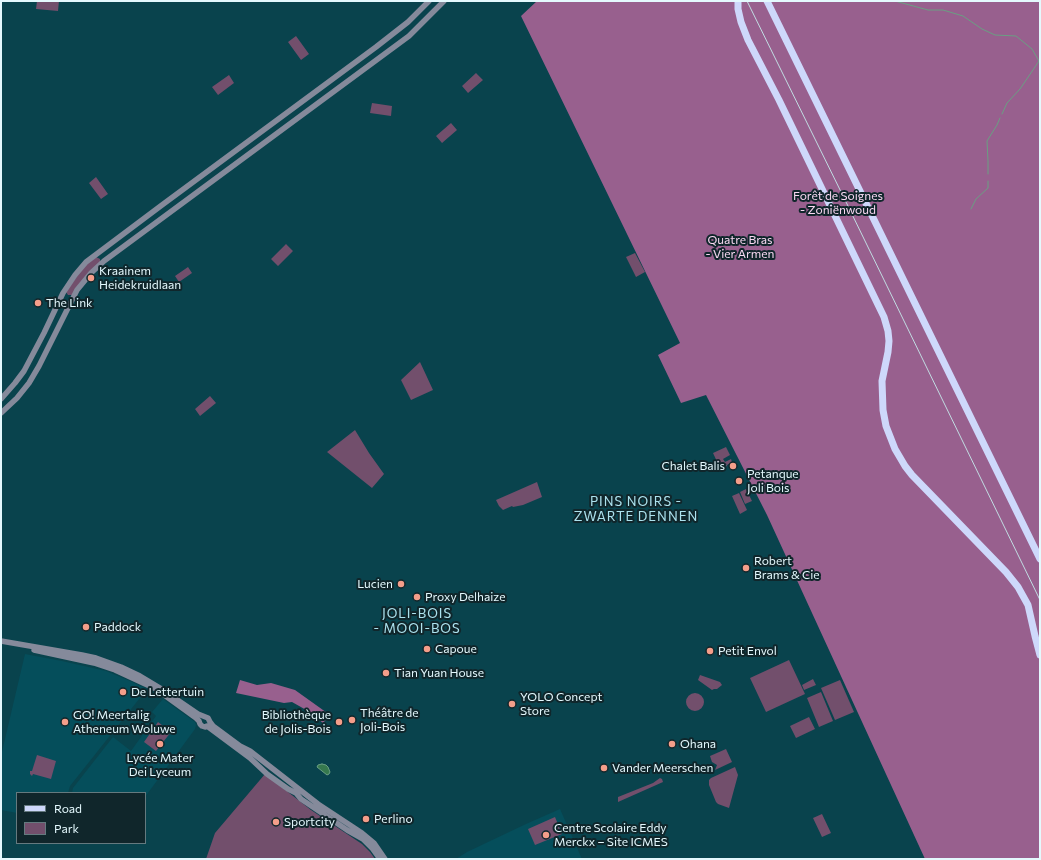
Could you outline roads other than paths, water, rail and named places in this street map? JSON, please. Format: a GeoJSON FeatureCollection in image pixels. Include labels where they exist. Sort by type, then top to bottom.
{"type":"FeatureCollection","features":[{"type":"Feature","properties":{"kind":"main road"},"geometry":{"type":"LineString","coordinates":[[738,1],[741,22],[748,40],[779,100],[884,317],[889,341],[882,381],[883,410],[886,426],[895,449],[912,475],[1018,586],[1028,605],[1034,636],[1040,655]]}},
{"type":"Feature","properties":{"kind":"main road"},"geometry":{"type":"LineString","coordinates":[[767,1],[1040,559]]}},
{"type":"Feature","properties":{"kind":"street"},"geometry":{"type":"LineString","coordinates":[[1,399],[24,371],[63,293],[86,262],[376,47],[408,22],[429,1]]}},
{"type":"Feature","properties":{"kind":"street"},"geometry":{"type":"LineString","coordinates":[[1,413],[17,398],[29,383],[54,338],[77,290],[97,267],[409,36],[444,1]]}},
{"type":"Feature","properties":{"kind":"street"},"geometry":{"type":"LineString","coordinates":[[44,332],[54,338]]}},
{"type":"Feature","properties":{"kind":"street"},"geometry":{"type":"LineString","coordinates":[[1,641],[96,658],[121,667],[160,688],[198,714],[201,719],[200,724],[202,726],[204,727],[208,724]]}},
{"type":"Feature","properties":{"kind":"street"},"geometry":{"type":"LineString","coordinates":[[1,645],[94,663],[114,670],[153,687],[201,719]]}},
{"type":"Feature","properties":{"kind":"street"},"geometry":{"type":"LineString","coordinates":[[201,719],[206,716],[208,718],[208,724]]}},
{"type":"Feature","properties":{"kind":"street"},"geometry":{"type":"LineString","coordinates":[[208,724],[250,758],[267,774],[341,826],[363,839],[380,859]]}},
{"type":"Feature","properties":{"kind":"street"},"geometry":{"type":"LineString","coordinates":[[208,724],[240,746],[246,748],[302,791],[304,795],[362,833],[374,843],[385,859]]}},
{"type":"Feature","properties":{"kind":"waterway"},"geometry":{"type":"LineString","coordinates":[[859,1],[874,1]]}},
{"type":"Feature","properties":{"kind":"waterway"},"geometry":{"type":"LineString","coordinates":[[895,1],[928,10],[943,10],[963,16],[982,29],[995,35],[1016,36],[1032,49],[1039,61]]}},
{"type":"Feature","properties":{"kind":"waterway"},"geometry":{"type":"LineString","coordinates":[[1002,114],[1007,103],[1020,89],[1040,61]]}},
{"type":"Feature","properties":{"kind":"waterway"},"geometry":{"type":"LineString","coordinates":[[988,174],[987,141],[1000,118]]}},
{"type":"Feature","properties":{"kind":"waterway"},"geometry":{"type":"LineString","coordinates":[[971,209],[976,199],[988,188],[988,181]]}},
{"type":"Feature","properties":{"kind":"tram line"},"geometry":{"type":"LineString","coordinates":[[747,1],[1040,600]]}},
{"type":"Feature","properties":{"kind":"place","name":"Kraainem Heidekruidlaan"},"geometry":{"type":"Point","coordinates":[91,278]}},
{"type":"Feature","properties":{"kind":"place","name":"The Link"},"geometry":{"type":"Point","coordinates":[38,303]}},
{"type":"Feature","properties":{"kind":"place","name":"Chalet Balis"},"geometry":{"type":"Point","coordinates":[733,466]}},
{"type":"Feature","properties":{"kind":"place","name":"Petanque Joli Bois"},"geometry":{"type":"Point","coordinates":[739,481]}},
{"type":"Feature","properties":{"kind":"place","name":"Robert Brams & Cie"},"geometry":{"type":"Point","coordinates":[746,568]}},
{"type":"Feature","properties":{"kind":"place","name":"Lucien"},"geometry":{"type":"Point","coordinates":[401,584]}},
{"type":"Feature","properties":{"kind":"place","name":"Proxy Delhaize"},"geometry":{"type":"Point","coordinates":[417,597]}},
{"type":"Feature","properties":{"kind":"place","name":"Paddock"},"geometry":{"type":"Point","coordinates":[86,627]}},
{"type":"Feature","properties":{"kind":"place","name":"Capoue"},"geometry":{"type":"Point","coordinates":[427,649]}},
{"type":"Feature","properties":{"kind":"place","name":"Petit Envol"},"geometry":{"type":"Point","coordinates":[710,651]}},
{"type":"Feature","properties":{"kind":"place","name":"Tian Yuan House"},"geometry":{"type":"Point","coordinates":[386,673]}},
{"type":"Feature","properties":{"kind":"place","name":"De Lettertuin"},"geometry":{"type":"Point","coordinates":[123,692]}},
{"type":"Feature","properties":{"kind":"place","name":"YOLO Concept Store"},"geometry":{"type":"Point","coordinates":[512,704]}},
{"type":"Feature","properties":{"kind":"place","name":"Théâtre de Joli-Bois"},"geometry":{"type":"Point","coordinates":[352,720]}},
{"type":"Feature","properties":{"kind":"place","name":"GO! Meertalig Atheneum Woluwe"},"geometry":{"type":"Point","coordinates":[65,722]}},
{"type":"Feature","properties":{"kind":"place","name":"Bibliothèque de Jolis-Bois"},"geometry":{"type":"Point","coordinates":[339,722]}},
{"type":"Feature","properties":{"kind":"place","name":"Lycée Mater Dei Lyceum"},"geometry":{"type":"Point","coordinates":[160,744]}},
{"type":"Feature","properties":{"kind":"place","name":"Ohana"},"geometry":{"type":"Point","coordinates":[672,744]}},
{"type":"Feature","properties":{"kind":"place","name":"Vander Meerschen"},"geometry":{"type":"Point","coordinates":[604,768]}},
{"type":"Feature","properties":{"kind":"place","name":"Perlino"},"geometry":{"type":"Point","coordinates":[366,819]}},
{"type":"Feature","properties":{"kind":"place","name":"Sportcity"},"geometry":{"type":"Point","coordinates":[276,822]}},
{"type":"Feature","properties":{"kind":"place","name":"Centre Scolaire Eddy Merckx – Site ICMES"},"geometry":{"type":"Point","coordinates":[546,835]}},
{"type":"Feature","properties":{"kind":"district","name":"PINS NOIRS - ZWARTE DENNEN"},"geometry":{"type":"Point","coordinates":[636,510]}},
{"type":"Feature","properties":{"kind":"district","name":"JOLI-BOIS - MOOI-BOS"},"geometry":{"type":"Point","coordinates":[417,622]}},
{"type":"Feature","properties":{"kind":"park label","name":"Forêt de Soignes - Zoniënwoud"},"geometry":{"type":"Point","coordinates":[838,203]}},
{"type":"Feature","properties":{"kind":"park label","name":"Quatre Bras - Vier Armen"},"geometry":{"type":"Point","coordinates":[740,247]}}]}
